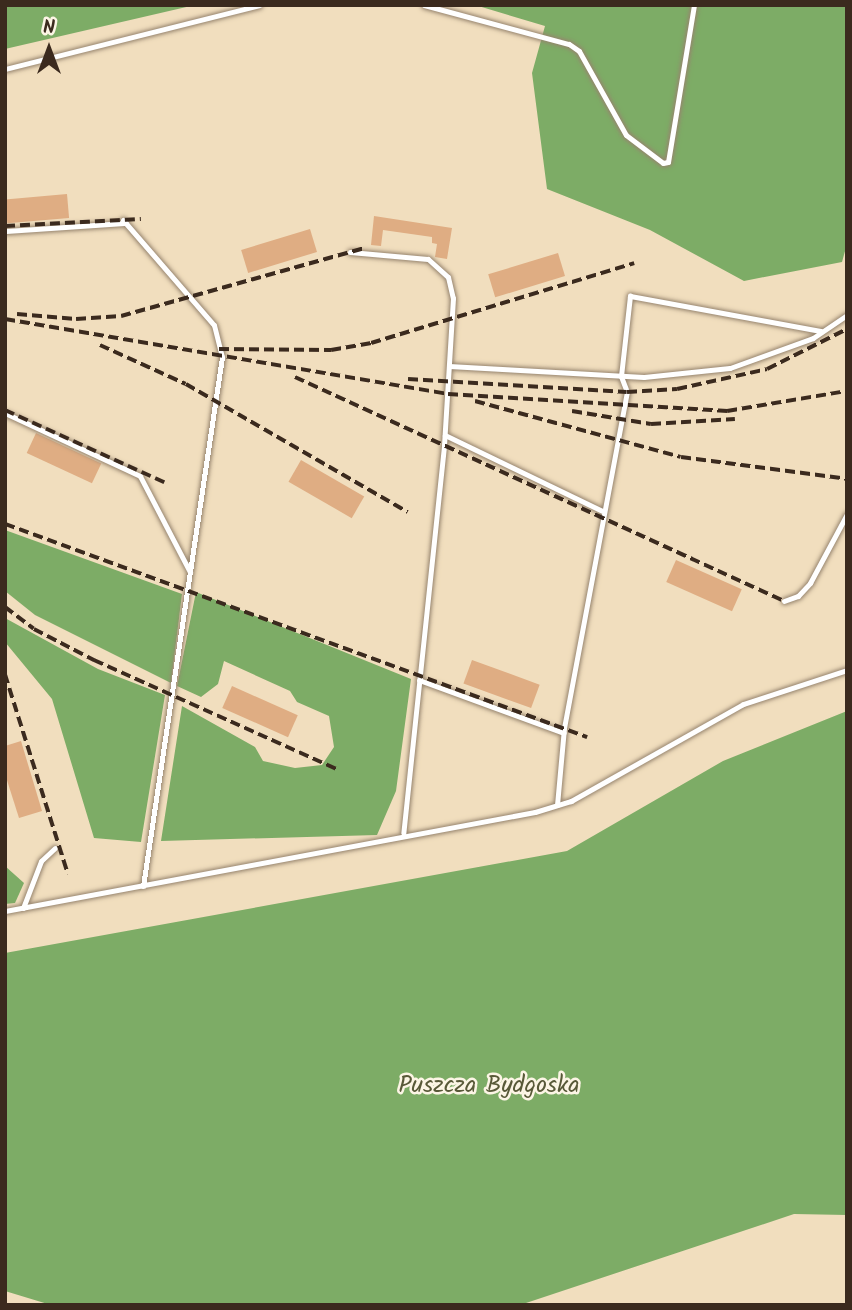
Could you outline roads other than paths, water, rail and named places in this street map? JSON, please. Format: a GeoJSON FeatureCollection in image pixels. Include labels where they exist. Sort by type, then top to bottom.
{"type":"FeatureCollection","features":[{"type":"Feature","properties":{"kind":"lane"},"geometry":{"type":"LineString","coordinates":[[5,69],[259,5]]}},
{"type":"Feature","properties":{"kind":"lane"},"geometry":{"type":"LineString","coordinates":[[424,5],[569,44],[579,51],[626,135],[663,163],[668,162],[694,5]]}},
{"type":"Feature","properties":{"kind":"lane"},"geometry":{"type":"LineString","coordinates":[[5,231],[124,222],[214,325],[220,338],[217,403],[143,886]]}},
{"type":"Feature","properties":{"kind":"lane"},"geometry":{"type":"LineString","coordinates":[[350,252],[420,257],[442,270],[453,298],[445,435],[402,833]]}},
{"type":"Feature","properties":{"kind":"lane"},"geometry":{"type":"LineString","coordinates":[[558,805],[564,733],[602,512],[627,391],[621,376],[630,296],[821,331]]}},
{"type":"Feature","properties":{"kind":"lane"},"geometry":{"type":"LineString","coordinates":[[449,366],[621,376],[730,368],[821,331],[847,314]]}},
{"type":"Feature","properties":{"kind":"lane"},"geometry":{"type":"LineString","coordinates":[[5,413],[140,476],[190,572]]}},
{"type":"Feature","properties":{"kind":"lane"},"geometry":{"type":"LineString","coordinates":[[445,435],[602,512]]}},
{"type":"Feature","properties":{"kind":"lane"},"geometry":{"type":"LineString","coordinates":[[784,601],[798,596],[810,583],[847,514]]}},
{"type":"Feature","properties":{"kind":"lane"},"geometry":{"type":"LineString","coordinates":[[5,911],[558,805],[743,704],[847,670]]}},
{"type":"Feature","properties":{"kind":"lane"},"geometry":{"type":"LineString","coordinates":[[419,680],[564,733]]}},
{"type":"Feature","properties":{"kind":"lane"},"geometry":{"type":"LineString","coordinates":[[23,908],[41,861],[55,848]]}},
{"type":"Feature","properties":{"kind":"railway"},"geometry":{"type":"LineString","coordinates":[[5,226],[141,219]]}},
{"type":"Feature","properties":{"kind":"railway"},"geometry":{"type":"LineString","coordinates":[[17,314],[76,319],[121,316],[364,248]]}},
{"type":"Feature","properties":{"kind":"railway"},"geometry":{"type":"LineString","coordinates":[[219,349],[331,350],[371,343],[634,263]]}},
{"type":"Feature","properties":{"kind":"railway"},"geometry":{"type":"LineString","coordinates":[[5,319],[448,394],[727,411],[847,391]]}},
{"type":"Feature","properties":{"kind":"railway"},"geometry":{"type":"LineString","coordinates":[[408,379],[627,392],[677,389],[767,369],[847,329]]}},
{"type":"Feature","properties":{"kind":"railway"},"geometry":{"type":"LineString","coordinates":[[100,345],[186,384],[408,512]]}},
{"type":"Feature","properties":{"kind":"railway"},"geometry":{"type":"LineString","coordinates":[[295,377],[784,601]]}},
{"type":"Feature","properties":{"kind":"railway"},"geometry":{"type":"LineString","coordinates":[[475,401],[681,457],[847,479]]}},
{"type":"Feature","properties":{"kind":"railway"},"geometry":{"type":"LineString","coordinates":[[5,410],[164,482]]}},
{"type":"Feature","properties":{"kind":"railway"},"geometry":{"type":"LineString","coordinates":[[572,411],[651,424],[735,419]]}},
{"type":"Feature","properties":{"kind":"railway"},"geometry":{"type":"LineString","coordinates":[[5,524],[587,737]]}},
{"type":"Feature","properties":{"kind":"railway"},"geometry":{"type":"LineString","coordinates":[[5,607],[34,629],[94,660],[337,769]]}},
{"type":"Feature","properties":{"kind":"railway"},"geometry":{"type":"LineString","coordinates":[[5,674],[68,874]]}},
{"type":"Feature","properties":{"kind":"park label","name":"Puszcza Bydgoska"},"geometry":{"type":"Point","coordinates":[489,1086]}}]}
